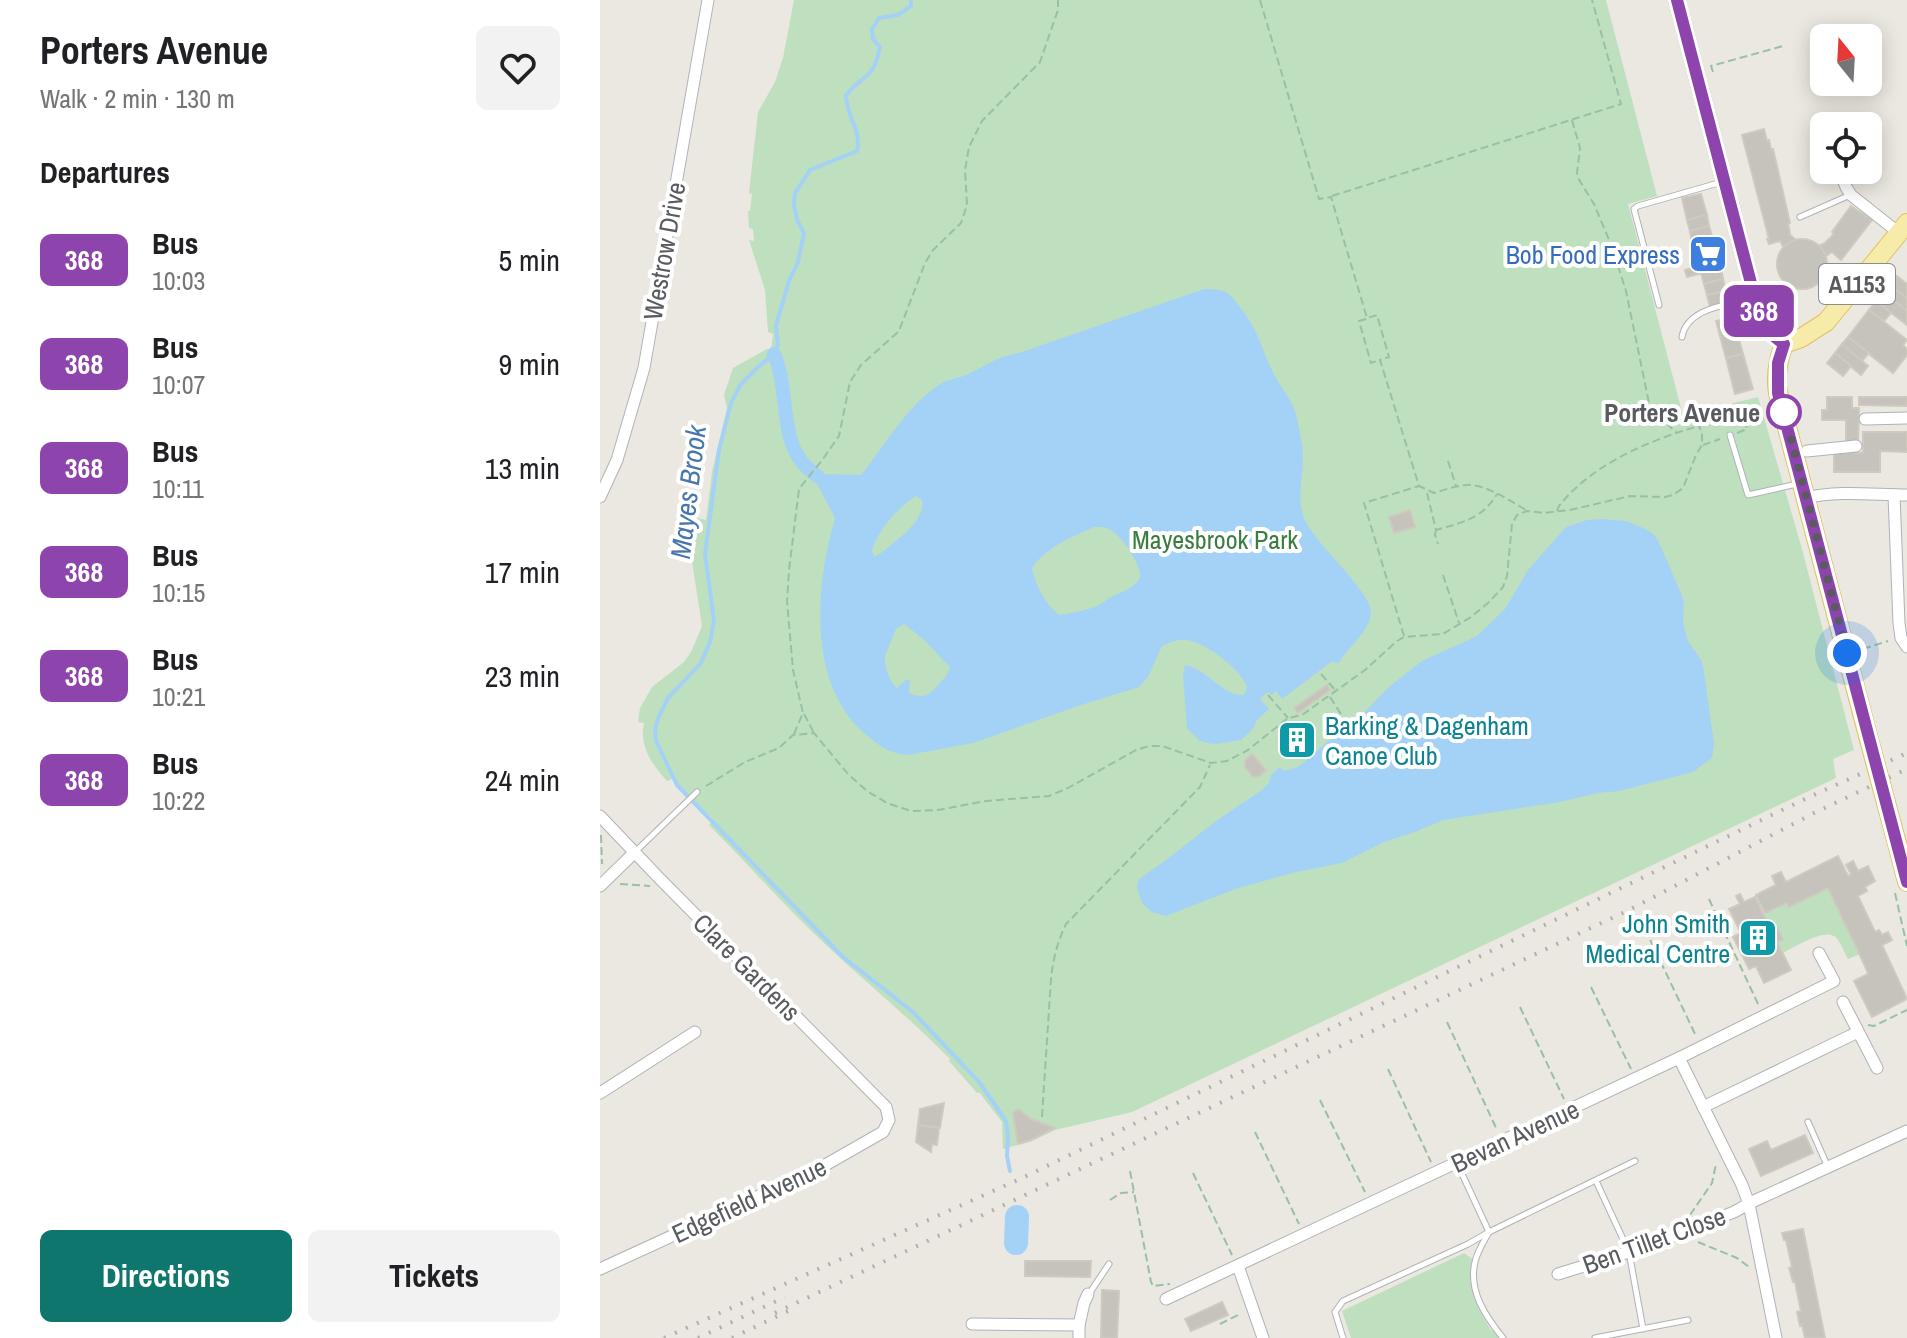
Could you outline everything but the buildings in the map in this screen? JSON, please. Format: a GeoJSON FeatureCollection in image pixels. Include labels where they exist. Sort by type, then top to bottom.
{"type":"FeatureCollection","features":[{"type":"Feature","properties":{"kind":"main road","name":"A1153"},"geometry":{"type":"LineString","coordinates":[[1784,344],[1801,338],[1826,322],[1903,228]]}},
{"type":"Feature","properties":{"kind":"main road"},"geometry":{"type":"LineString","coordinates":[[1784,344],[1778,363],[1777,384],[1898,847],[1901,886]]}},
{"type":"Feature","properties":{"kind":"street","name":"Westrow Drive"},"geometry":{"type":"LineString","coordinates":[[600,497],[617,460],[644,368],[708,0]]}},
{"type":"Feature","properties":{"kind":"street"},"geometry":{"type":"LineString","coordinates":[[1677,0],[1758,310],[1771,334],[1784,344]]}},
{"type":"Feature","properties":{"kind":"street"},"geometry":{"type":"LineString","coordinates":[[1845,184],[1851,195],[1903,228]]}},
{"type":"Feature","properties":{"kind":"street"},"geometry":{"type":"LineString","coordinates":[[1865,419],[1907,418]]}},
{"type":"Feature","properties":{"kind":"street"},"geometry":{"type":"LineString","coordinates":[[1807,451],[1856,446]]}},
{"type":"Feature","properties":{"kind":"street"},"geometry":{"type":"LineString","coordinates":[[1804,490],[1818,495],[1907,495]]}},
{"type":"Feature","properties":{"kind":"street"},"geometry":{"type":"LineString","coordinates":[[1894,495],[1899,623],[1901,638],[1907,647]]}},
{"type":"Feature","properties":{"kind":"street","name":"Clare Gardens"},"geometry":{"type":"LineString","coordinates":[[603,820],[886,1107],[889,1120]]}},
{"type":"Feature","properties":{"kind":"street"},"geometry":{"type":"LineString","coordinates":[[600,886],[605,873],[634,853]]}},
{"type":"Feature","properties":{"kind":"street","name":"Bevan Avenue"},"geometry":{"type":"LineString","coordinates":[[1171,1296],[1636,1079],[1834,981],[1819,953]]}},
{"type":"Feature","properties":{"kind":"street"},"geometry":{"type":"LineString","coordinates":[[1843,1002],[1877,1068]]}},
{"type":"Feature","properties":{"kind":"street"},"geometry":{"type":"LineString","coordinates":[[600,1093],[695,1032]]}},
{"type":"Feature","properties":{"kind":"street"},"geometry":{"type":"LineString","coordinates":[[1703,1107],[1858,1032]]}},
{"type":"Feature","properties":{"kind":"street"},"geometry":{"type":"LineString","coordinates":[[1679,1058],[1749,1204],[1776,1338]]}},
{"type":"Feature","properties":{"kind":"street","name":"Edgefield Avenue"},"geometry":{"type":"LineString","coordinates":[[600,1269],[820,1168],[883,1132],[889,1120]]}},
{"type":"Feature","properties":{"kind":"street","name":"Ben Tillet Close"},"geometry":{"type":"LineString","coordinates":[[1558,1274],[1629,1252],[1734,1212],[1907,1131]]}},
{"type":"Feature","properties":{"kind":"street"},"geometry":{"type":"LineString","coordinates":[[1238,1266],[1263,1338]]}},
{"type":"Feature","properties":{"kind":"street"},"geometry":{"type":"LineString","coordinates":[[972,1324],[1079,1332],[1088,1294]]}},
{"type":"Feature","properties":{"kind":"lane"},"geometry":{"type":"LineString","coordinates":[[1659,305],[1634,209],[1725,181]]}},
{"type":"Feature","properties":{"kind":"lane"},"geometry":{"type":"LineString","coordinates":[[1800,217],[1851,195]]}},
{"type":"Feature","properties":{"kind":"lane"},"geometry":{"type":"LineString","coordinates":[[1682,337],[1683,327],[1692,318],[1755,297]]}},
{"type":"Feature","properties":{"kind":"lane"},"geometry":{"type":"LineString","coordinates":[[1730,435],[1748,495],[1804,490]]}},
{"type":"Feature","properties":{"kind":"lane"},"geometry":{"type":"LineString","coordinates":[[634,853],[697,792]]}},
{"type":"Feature","properties":{"kind":"lane"},"geometry":{"type":"LineString","coordinates":[[1808,1122],[1828,1167]]}},
{"type":"Feature","properties":{"kind":"lane"},"geometry":{"type":"LineString","coordinates":[[1343,1338],[1335,1312],[1343,1301],[1468,1244],[1635,1161]]}},
{"type":"Feature","properties":{"kind":"lane"},"geometry":{"type":"LineString","coordinates":[[1457,1163],[1489,1232],[1475,1262],[1475,1292],[1488,1319],[1503,1338]]}},
{"type":"Feature","properties":{"kind":"lane"},"geometry":{"type":"LineString","coordinates":[[1596,1181],[1629,1252],[1643,1329]]}},
{"type":"Feature","properties":{"kind":"lane"},"geometry":{"type":"LineString","coordinates":[[1088,1294],[1109,1264]]}},
{"type":"Feature","properties":{"kind":"lane"},"geometry":{"type":"LineString","coordinates":[[1595,1338],[1688,1320]]}},
{"type":"Feature","properties":{"kind":"path"},"geometry":{"type":"LineString","coordinates":[[1058,0],[1058,10],[1040,62],[982,121],[969,147],[965,170],[967,205],[961,223],[933,250],[925,263],[899,331],[861,365],[850,382],[839,436],[802,484],[797,497],[787,601],[793,670],[803,713],[814,733],[848,774],[867,791],[887,803],[911,811],[938,810],[986,801],[1049,796],[1149,746],[1162,746],[1217,764],[1235,757],[1288,718],[1302,715],[1329,696],[1404,637],[1443,634],[1488,603],[1503,587],[1509,568],[1512,524],[1517,515],[1527,511],[1557,512],[1599,505],[1630,496],[1665,497],[1683,488],[1702,445],[1699,426]]}},
{"type":"Feature","properties":{"kind":"path"},"geometry":{"type":"LineString","coordinates":[[1260,0],[1319,199],[1621,104],[1592,0]]}},
{"type":"Feature","properties":{"kind":"path"},"geometry":{"type":"LineString","coordinates":[[1713,72],[1711,66],[1783,46]]}},
{"type":"Feature","properties":{"kind":"path"},"geometry":{"type":"LineString","coordinates":[[1572,120],[1580,148],[1578,178],[1594,204],[1626,291],[1649,403],[1676,432]]}},
{"type":"Feature","properties":{"kind":"path"},"geometry":{"type":"LineString","coordinates":[[1331,197],[1367,318]]}},
{"type":"Feature","properties":{"kind":"path"},"geometry":{"type":"LineString","coordinates":[[1377,315],[1389,357],[1380,360],[1371,363],[1359,321],[1377,315]]}},
{"type":"Feature","properties":{"kind":"path"},"geometry":{"type":"LineString","coordinates":[[1380,360],[1419,486],[1434,493],[1471,484],[1527,511]]}},
{"type":"Feature","properties":{"kind":"path"},"geometry":{"type":"LineString","coordinates":[[1557,512],[1577,486],[1627,454],[1676,432],[1768,405]]}},
{"type":"Feature","properties":{"kind":"path"},"geometry":{"type":"LineString","coordinates":[[1702,445],[1747,429],[1744,412]]}},
{"type":"Feature","properties":{"kind":"path"},"geometry":{"type":"LineString","coordinates":[[1448,461],[1457,487]]}},
{"type":"Feature","properties":{"kind":"path"},"geometry":{"type":"LineString","coordinates":[[1404,637],[1364,503],[1419,486]]}},
{"type":"Feature","properties":{"kind":"path"},"geometry":{"type":"LineString","coordinates":[[1428,492],[1438,544]]}},
{"type":"Feature","properties":{"kind":"path"},"geometry":{"type":"LineString","coordinates":[[1436,530],[1483,513],[1497,494]]}},
{"type":"Feature","properties":{"kind":"path"},"geometry":{"type":"LineString","coordinates":[[1443,575],[1459,625]]}},
{"type":"Feature","properties":{"kind":"path"},"geometry":{"type":"LineString","coordinates":[[1864,649],[1891,640]]}},
{"type":"Feature","properties":{"kind":"path"},"geometry":{"type":"LineString","coordinates":[[1321,674],[1336,691]]}},
{"type":"Feature","properties":{"kind":"path"},"geometry":{"type":"LineString","coordinates":[[1268,695],[1288,718]]}},
{"type":"Feature","properties":{"kind":"path"},"geometry":{"type":"LineString","coordinates":[[1329,696],[1346,722]]}},
{"type":"Feature","properties":{"kind":"path"},"geometry":{"type":"LineString","coordinates":[[697,792],[745,762],[779,748],[793,735],[803,713]]}},
{"type":"Feature","properties":{"kind":"path"},"geometry":{"type":"LineString","coordinates":[[793,735],[814,733]]}},
{"type":"Feature","properties":{"kind":"path"},"geometry":{"type":"LineString","coordinates":[[1042,1117],[1051,979],[1059,938],[1066,924],[1200,787],[1211,763]]}},
{"type":"Feature","properties":{"kind":"path"},"geometry":{"type":"LineString","coordinates":[[603,820],[602,868],[605,873],[617,884],[653,886],[660,879]]}},
{"type":"Feature","properties":{"kind":"path"},"geometry":{"type":"LineString","coordinates":[[1901,886],[1907,946]]}},
{"type":"Feature","properties":{"kind":"path"},"geometry":{"type":"LineString","coordinates":[[1709,899],[1763,1015]]}},
{"type":"Feature","properties":{"kind":"path"},"geometry":{"type":"LineString","coordinates":[[1645,929],[1701,1047]]}},
{"type":"Feature","properties":{"kind":"path"},"geometry":{"type":"LineString","coordinates":[[1591,987],[1636,1079]]}},
{"type":"Feature","properties":{"kind":"path"},"geometry":{"type":"LineString","coordinates":[[1520,1007],[1570,1110]]}},
{"type":"Feature","properties":{"kind":"path"},"geometry":{"type":"LineString","coordinates":[[1447,1022],[1503,1141]]}},
{"type":"Feature","properties":{"kind":"path"},"geometry":{"type":"LineString","coordinates":[[1388,1069],[1436,1173]]}},
{"type":"Feature","properties":{"kind":"path"},"geometry":{"type":"LineString","coordinates":[[1320,1100],[1371,1204]]}},
{"type":"Feature","properties":{"kind":"path"},"geometry":{"type":"LineString","coordinates":[[1255,1132],[1304,1235]]}},
{"type":"Feature","properties":{"kind":"path"},"geometry":{"type":"LineString","coordinates":[[1716,1164],[1712,1183],[1684,1224],[1686,1231],[1691,1239],[1737,1258],[1750,1267]]}},
{"type":"Feature","properties":{"kind":"path"},"geometry":{"type":"LineString","coordinates":[[1130,1171],[1151,1282],[1153,1286],[1170,1283],[1171,1296]]}},
{"type":"Feature","properties":{"kind":"path"},"geometry":{"type":"LineString","coordinates":[[1193,1173],[1238,1266]]}},
{"type":"Feature","properties":{"kind":"path"},"geometry":{"type":"LineString","coordinates":[[1110,1200],[1121,1193],[1134,1192]]}},
{"type":"Feature","properties":{"kind":"path"},"geometry":{"type":"LineString","coordinates":[[1220,1324],[1252,1308]]}},
{"type":"Feature","properties":{"kind":"green space","name":"Mayesbrook Park"},"geometry":{"type":"Polygon","coordinates":[[[794,0],[1606,0],[1657,196],[1628,204],[1683,416],[1758,397],[1802,549],[1854,750],[1833,759],[1836,778],[1132,1112],[1055,1130],[1032,1141],[1003,1149],[1002,1122],[979,1092],[935,1044],[795,914],[709,825],[713,819],[672,779],[667,781],[648,755],[643,740],[644,723],[638,722],[640,708],[652,687],[684,662],[702,626],[691,555],[697,518],[706,520],[712,472],[727,408],[724,395],[733,368],[767,349],[771,350],[773,334],[768,332],[765,290],[749,240],[754,241],[753,229],[749,228],[748,211],[752,194],[749,193],[758,112],[775,82],[783,58],[794,0]]]}},
{"type":"Feature","properties":{"kind":"green space"},"geometry":{"type":"Polygon","coordinates":[[[1828,888],[1860,954],[1848,959],[1838,940],[1829,934],[1808,940],[1783,953],[1777,942],[1782,940],[1777,928],[1771,930],[1763,914],[1828,888]]]}},
{"type":"Feature","properties":{"kind":"green space"},"geometry":{"type":"Polygon","coordinates":[[[1464,1253],[1474,1260],[1473,1290],[1477,1305],[1490,1329],[1499,1338],[1351,1338],[1342,1311],[1464,1253]]]}},
{"type":"Feature","properties":{"kind":"water"},"geometry":{"type":"Polygon","coordinates":[[[1204,289],[1229,294],[1251,323],[1297,418],[1303,454],[1300,500],[1304,518],[1362,592],[1371,612],[1367,626],[1339,663],[1331,662],[1282,699],[1276,691],[1272,695],[1268,692],[1260,699],[1269,709],[1241,740],[1207,743],[1187,728],[1185,665],[1236,694],[1244,695],[1247,687],[1238,672],[1222,658],[1204,646],[1187,640],[1162,646],[1148,677],[1139,687],[973,743],[908,755],[888,750],[870,738],[849,717],[835,693],[821,636],[820,605],[835,518],[815,480],[817,476],[861,475],[909,412],[932,390],[998,359],[1204,289]],[[916,496],[895,513],[883,528],[872,551],[874,556],[907,532],[917,520],[922,500],[916,496]],[[1094,527],[1052,548],[1032,568],[1042,594],[1059,615],[1097,606],[1131,587],[1139,579],[1139,568],[1126,546],[1108,529],[1094,527]],[[904,624],[896,629],[885,656],[889,677],[897,688],[907,679],[910,681],[909,693],[926,695],[945,678],[950,667],[904,624]]]}},
{"type":"Feature","properties":{"kind":"water"},"geometry":{"type":"Polygon","coordinates":[[[1601,519],[1626,521],[1643,528],[1654,534],[1663,551],[1684,603],[1683,622],[1688,641],[1703,666],[1714,743],[1712,758],[1693,772],[1619,791],[1443,820],[1384,842],[1342,863],[1235,889],[1166,916],[1152,912],[1142,903],[1137,888],[1142,877],[1262,790],[1280,767],[1284,771],[1298,767],[1352,725],[1390,686],[1422,661],[1477,636],[1505,609],[1528,570],[1566,527],[1601,519]]]}},
{"type":"Feature","properties":{"kind":"waterway","name":"Mayes Brook"},"geometry":{"type":"LineString","coordinates":[[911,0],[911,6],[898,15],[879,18],[872,29],[873,39],[880,47],[878,58],[868,75],[846,95],[857,136],[857,151],[810,170],[795,193],[797,220],[804,233],[798,262],[776,326],[778,344],[774,354],[741,384],[731,403],[719,450],[705,554],[714,621],[710,642],[701,663],[668,698],[655,729],[656,741],[677,785],[843,957],[913,1012],[979,1082],[1006,1121],[1010,1171]]}},
{"type":"Feature","properties":{"kind":"waterway"},"geometry":{"type":"LineString","coordinates":[[774,354],[793,447],[803,463],[817,476]]}},
{"type":"Feature","properties":{"kind":"waterway","name":"Mayes Brook"},"geometry":{"type":"LineString","coordinates":[[1016,1243],[1017,1217]]}},
{"type":"Feature","properties":{"kind":"railway"},"geometry":{"type":"LineString","coordinates":[[664,1338],[1020,1179],[1807,798],[1907,753]]}},
{"type":"Feature","properties":{"kind":"railway"},"geometry":{"type":"LineString","coordinates":[[775,1313],[1629,910],[1814,813],[1907,769]]}},
{"type":"Feature","properties":{"kind":"railway"},"geometry":{"type":"LineString","coordinates":[[698,1338],[785,1297]]}},
{"type":"Feature","properties":{"kind":"railway"},"geometry":{"type":"LineString","coordinates":[[732,1338],[788,1311]]}},
{"type":"Feature","properties":{"kind":"bus line","name":"368"},"geometry":{"type":"LineString","coordinates":[[1677,0],[1758,310],[1771,334],[1784,344],[1778,363],[1778,393],[1907,882]]}},
{"type":"Feature","properties":{"kind":"place","name":"Bob Food Express"},"geometry":{"type":"Point","coordinates":[1708,254]}},
{"type":"Feature","properties":{"kind":"place","name":"Porters Avenue"},"geometry":{"type":"Point","coordinates":[1784,412]}},
{"type":"Feature","properties":{"kind":"place","name":"Barking & Dagenham Canoe Club"},"geometry":{"type":"Point","coordinates":[1297,740]}},
{"type":"Feature","properties":{"kind":"place","name":"John Smith Medical Centre"},"geometry":{"type":"Point","coordinates":[1758,938]}},
{"type":"Feature","properties":{"kind":"route"},"geometry":{"type":"LineString","coordinates":[[1784,412],[1847,653]]}}]}
